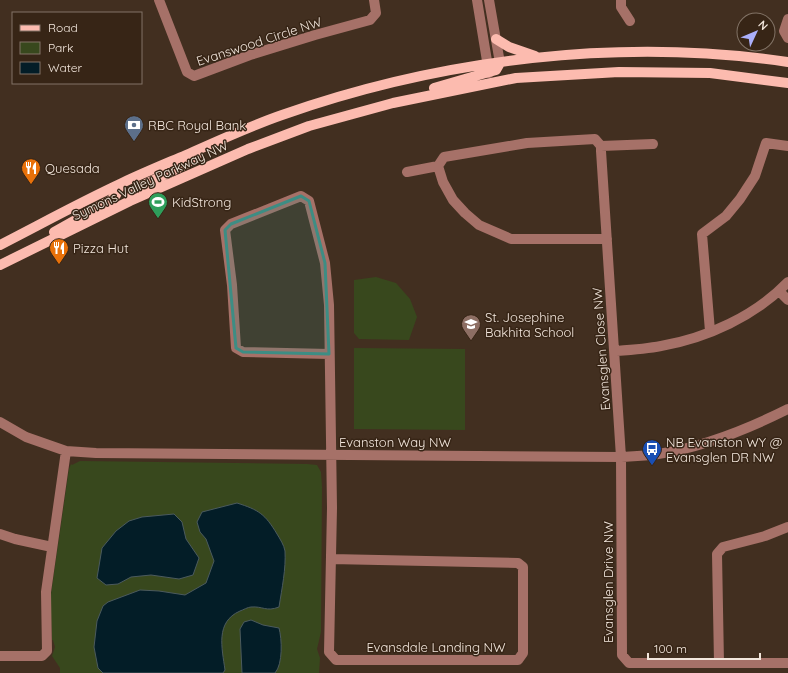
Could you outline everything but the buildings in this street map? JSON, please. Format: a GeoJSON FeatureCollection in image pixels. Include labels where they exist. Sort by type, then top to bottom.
{"type":"FeatureCollection","features":[{"type":"Feature","properties":{"kind":"main road"},"geometry":{"type":"LineString","coordinates":[[496,39],[509,47],[538,57]]}},
{"type":"Feature","properties":{"kind":"main road","name":"Symons Valley Parkway NW"},"geometry":{"type":"LineString","coordinates":[[0,265],[130,202],[248,149],[309,126],[352,114],[396,98],[489,73],[500,63],[538,57],[626,52],[707,53],[788,62]]}},
{"type":"Feature","properties":{"kind":"main road","name":"Symons Valley Parkway NW"},"geometry":{"type":"LineString","coordinates":[[0,245],[121,184],[213,143],[281,115],[390,83],[441,72],[489,73],[516,78],[619,72],[710,73],[788,83]]}},
{"type":"Feature","properties":{"kind":"main road"},"geometry":{"type":"LineString","coordinates":[[130,202],[134,190],[186,164],[213,143]]}},
{"type":"Feature","properties":{"kind":"main road"},"geometry":{"type":"LineString","coordinates":[[18,257],[39,240],[111,200],[116,195],[121,184]]}},
{"type":"Feature","properties":{"kind":"street","name":"Evanswood Circle NW"},"geometry":{"type":"LineString","coordinates":[[159,0],[187,72],[194,76],[250,55],[370,20],[376,12],[374,0]]}},
{"type":"Feature","properties":{"kind":"street"},"geometry":{"type":"LineString","coordinates":[[477,0],[489,73]]}},
{"type":"Feature","properties":{"kind":"street"},"geometry":{"type":"LineString","coordinates":[[489,0],[500,63]]}},
{"type":"Feature","properties":{"kind":"street"},"geometry":{"type":"LineString","coordinates":[[621,0],[621,7],[630,21]]}},
{"type":"Feature","properties":{"kind":"street"},"geometry":{"type":"LineString","coordinates":[[788,19],[784,31],[788,38]]}},
{"type":"Feature","properties":{"kind":"street"},"geometry":{"type":"LineString","coordinates":[[407,172],[438,166],[444,157],[527,143],[595,139],[600,146],[653,144]]}},
{"type":"Feature","properties":{"kind":"street"},"geometry":{"type":"LineString","coordinates":[[710,331],[702,234],[726,216],[740,199],[755,176],[766,143],[788,146]]}},
{"type":"Feature","properties":{"kind":"street","name":"Evansglen Close NW"},"geometry":{"type":"LineString","coordinates":[[600,146],[621,457]]}},
{"type":"Feature","properties":{"kind":"street"},"geometry":{"type":"LineString","coordinates":[[438,166],[443,182],[453,200],[465,213],[479,225],[511,239],[607,239]]}},
{"type":"Feature","properties":{"kind":"street","name":"Evansdale Landing NW"},"geometry":{"type":"LineString","coordinates":[[329,354],[243,352],[236,348],[232,285],[226,230],[231,224],[301,196],[309,201],[325,263],[329,305],[330,454],[332,508],[329,652],[336,660],[518,660],[523,653],[523,567],[518,562],[331,559]]}},
{"type":"Feature","properties":{"kind":"street"},"geometry":{"type":"LineString","coordinates":[[615,352],[661,346],[698,336],[741,318],[780,291],[788,282]]}},
{"type":"Feature","properties":{"kind":"street"},"geometry":{"type":"LineString","coordinates":[[780,291],[788,300]]}},
{"type":"Feature","properties":{"kind":"street","name":"Evanston Way NW"},"geometry":{"type":"LineString","coordinates":[[0,422],[26,436],[66,451],[96,453],[621,457],[656,454],[719,440],[758,424],[788,409]]}},
{"type":"Feature","properties":{"kind":"street"},"geometry":{"type":"LineString","coordinates":[[0,656],[42,656],[47,651],[46,592],[66,451]]}},
{"type":"Feature","properties":{"kind":"street","name":"Evansglen Drive NW"},"geometry":{"type":"LineString","coordinates":[[621,457],[622,655],[629,663],[788,663]]}},
{"type":"Feature","properties":{"kind":"street"},"geometry":{"type":"LineString","coordinates":[[719,663],[717,554],[722,546],[765,536],[788,527]]}},
{"type":"Feature","properties":{"kind":"street"},"geometry":{"type":"LineString","coordinates":[[0,534],[15,539],[52,547]]}},
{"type":"Feature","properties":{"kind":"highlighted area"},"geometry":{"type":"Polygon","coordinates":[[[301,196],[309,201],[325,263],[329,354],[243,352],[236,348],[225,230],[231,224],[301,196]]]}},
{"type":"Feature","properties":{"kind":"green space"},"geometry":{"type":"Polygon","coordinates":[[[376,277],[396,283],[410,299],[417,317],[409,340],[359,339],[354,333],[354,280],[376,277]]]}},
{"type":"Feature","properties":{"kind":"green space"},"geometry":{"type":"Polygon","coordinates":[[[354,348],[465,349],[465,430],[354,429],[354,348]]]}},
{"type":"Feature","properties":{"kind":"green space"},"geometry":{"type":"Polygon","coordinates":[[[80,461],[317,465],[321,472],[322,487],[321,632],[317,649],[320,658],[319,673],[60,673],[60,668],[52,656],[55,647],[52,640],[51,594],[69,469],[71,464],[72,465],[80,461]]]}},
{"type":"Feature","properties":{"kind":"water"},"geometry":{"type":"Polygon","coordinates":[[[237,503],[251,508],[265,517],[273,527],[284,547],[284,579],[279,607],[268,609],[248,607],[232,616],[223,629],[222,645],[225,670],[223,673],[103,673],[98,668],[94,647],[97,621],[103,606],[108,602],[140,590],[185,595],[206,583],[214,561],[206,539],[200,532],[197,522],[202,512],[237,503]]]}},
{"type":"Feature","properties":{"kind":"water"},"geometry":{"type":"Polygon","coordinates":[[[174,514],[182,522],[186,539],[199,558],[193,575],[179,579],[151,575],[131,577],[118,584],[106,585],[97,578],[102,548],[116,531],[129,521],[142,517],[174,514]]]}},
{"type":"Feature","properties":{"kind":"water"},"geometry":{"type":"Polygon","coordinates":[[[251,620],[263,625],[279,628],[281,638],[281,658],[278,669],[275,673],[242,673],[240,629],[244,622],[251,620]]]}},
{"type":"Feature","properties":{"kind":"place","name":"RBC Royal Bank"},"geometry":{"type":"Point","coordinates":[134,142]}},
{"type":"Feature","properties":{"kind":"place","name":"Quesada"},"geometry":{"type":"Point","coordinates":[31,185]}},
{"type":"Feature","properties":{"kind":"place","name":"KidStrong"},"geometry":{"type":"Point","coordinates":[158,219]}},
{"type":"Feature","properties":{"kind":"place","name":"Pizza Hut"},"geometry":{"type":"Point","coordinates":[59,265]}},
{"type":"Feature","properties":{"kind":"place","name":"St. Josephine Bakhita School"},"geometry":{"type":"Point","coordinates":[471,341]}},
{"type":"Feature","properties":{"kind":"place","name":"NB Evanston WY @ Evansglen DR NW"},"geometry":{"type":"Point","coordinates":[652,466]}}]}
